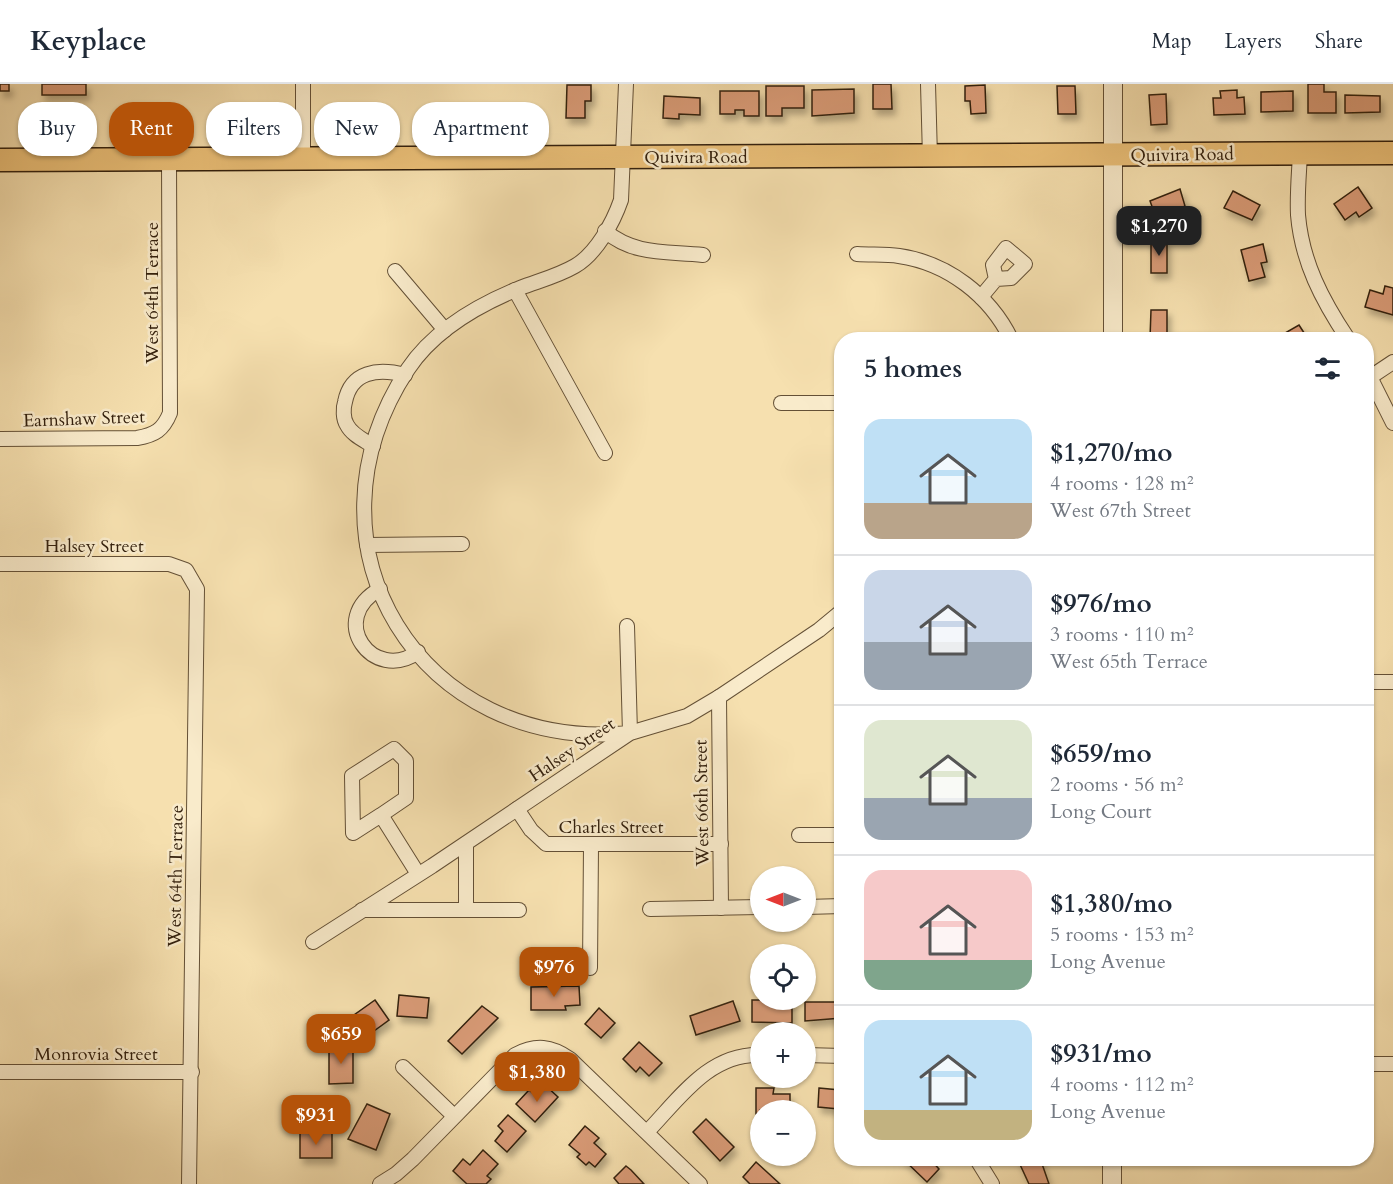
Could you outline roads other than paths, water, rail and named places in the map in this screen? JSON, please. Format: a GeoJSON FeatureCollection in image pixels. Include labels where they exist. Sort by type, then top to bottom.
{"type":"FeatureCollection","features":[{"type":"Feature","properties":{"kind":"main road","name":"Quivira Road"},"geometry":{"type":"LineString","coordinates":[[0,160],[1393,153]]}},
{"type":"Feature","properties":{"kind":"street"},"geometry":{"type":"LineString","coordinates":[[303,84],[303,159]]}},
{"type":"Feature","properties":{"kind":"street"},"geometry":{"type":"LineString","coordinates":[[626,84],[621,200],[615,216],[592,250],[576,265],[475,308],[429,344],[405,375],[385,407],[365,473],[363,505],[367,545],[390,615],[418,652],[448,685],[504,718],[557,732],[600,736],[630,733],[627,626]]}},
{"type":"Feature","properties":{"kind":"street"},"geometry":{"type":"LineString","coordinates":[[928,84],[930,157]]}},
{"type":"Feature","properties":{"kind":"street"},"geometry":{"type":"LineString","coordinates":[[1113,84],[1113,332]]}},
{"type":"Feature","properties":{"kind":"street"},"geometry":{"type":"LineString","coordinates":[[1300,154],[1298,214],[1302,244],[1321,297],[1344,332]]}},
{"type":"Feature","properties":{"kind":"street","name":"West 64th Terrace"},"geometry":{"type":"LineString","coordinates":[[165,425],[170,412],[169,160]]}},
{"type":"Feature","properties":{"kind":"street"},"geometry":{"type":"LineString","coordinates":[[605,231],[617,241],[634,249],[657,253],[703,255]]}},
{"type":"Feature","properties":{"kind":"street"},"geometry":{"type":"LineString","coordinates":[[857,254],[899,256],[921,261],[964,282],[996,314],[1007,332]]}},
{"type":"Feature","properties":{"kind":"street"},"geometry":{"type":"LineString","coordinates":[[395,271],[445,330]]}},
{"type":"Feature","properties":{"kind":"street"},"geometry":{"type":"LineString","coordinates":[[981,297],[996,279]]}},
{"type":"Feature","properties":{"kind":"street"},"geometry":{"type":"LineString","coordinates":[[515,290],[605,453]]}},
{"type":"Feature","properties":{"kind":"street"},"geometry":{"type":"LineString","coordinates":[[1374,373],[1393,362]]}},
{"type":"Feature","properties":{"kind":"street"},"geometry":{"type":"LineString","coordinates":[[373,446],[356,436],[346,424],[343,408],[347,392],[355,380],[369,372],[389,371],[405,375]]}},
{"type":"Feature","properties":{"kind":"street"},"geometry":{"type":"LineString","coordinates":[[1374,387],[1393,423]]}},
{"type":"Feature","properties":{"kind":"street"},"geometry":{"type":"LineString","coordinates":[[781,403],[834,403]]}},
{"type":"Feature","properties":{"kind":"street","name":"Earnshaw Street"},"geometry":{"type":"LineString","coordinates":[[0,439],[137,438],[154,435],[165,425]]}},
{"type":"Feature","properties":{"kind":"street"},"geometry":{"type":"LineString","coordinates":[[367,545],[462,544]]}},
{"type":"Feature","properties":{"kind":"street","name":"Halsey Street"},"geometry":{"type":"LineString","coordinates":[[0,564],[169,564],[186,570]]}},
{"type":"Feature","properties":{"kind":"street","name":"West 64th Terrace"},"geometry":{"type":"LineString","coordinates":[[186,570],[197,589],[189,1184]]}},
{"type":"Feature","properties":{"kind":"street"},"geometry":{"type":"LineString","coordinates":[[380,589],[366,597],[357,613],[357,634],[364,648],[380,659],[399,661],[418,652]]}},
{"type":"Feature","properties":{"kind":"street","name":"Halsey Street"},"geometry":{"type":"LineString","coordinates":[[314,942],[630,733],[666,724],[719,697],[834,618]]}},
{"type":"Feature","properties":{"kind":"street"},"geometry":{"type":"LineString","coordinates":[[1374,682],[1393,682]]}},
{"type":"Feature","properties":{"kind":"street","name":"West 66th Street"},"geometry":{"type":"LineString","coordinates":[[719,697],[721,908]]}},
{"type":"Feature","properties":{"kind":"street"},"geometry":{"type":"LineString","coordinates":[[394,749],[406,761],[406,798],[381,815],[353,833],[352,776],[394,749]]}},
{"type":"Feature","properties":{"kind":"street","name":"Charles Street"},"geometry":{"type":"LineString","coordinates":[[517,809],[531,830],[546,844],[591,846],[721,844]]}},
{"type":"Feature","properties":{"kind":"street"},"geometry":{"type":"LineString","coordinates":[[381,815],[418,874]]}},
{"type":"Feature","properties":{"kind":"street"},"geometry":{"type":"LineString","coordinates":[[799,835],[834,835]]}},
{"type":"Feature","properties":{"kind":"street"},"geometry":{"type":"LineString","coordinates":[[465,843],[466,910]]}},
{"type":"Feature","properties":{"kind":"street"},"geometry":{"type":"LineString","coordinates":[[590,968],[591,846]]}},
{"type":"Feature","properties":{"kind":"street"},"geometry":{"type":"LineString","coordinates":[[816,906],[834,906]]}},
{"type":"Feature","properties":{"kind":"street"},"geometry":{"type":"LineString","coordinates":[[650,909],[750,907]]}},
{"type":"Feature","properties":{"kind":"street"},"geometry":{"type":"LineString","coordinates":[[362,910],[519,910]]}},
{"type":"Feature","properties":{"kind":"street"},"geometry":{"type":"LineString","coordinates":[[380,1184],[405,1167],[515,1055],[528,1048],[545,1047],[558,1050],[570,1059],[700,1184]]}},
{"type":"Feature","properties":{"kind":"street"},"geometry":{"type":"LineString","coordinates":[[816,1055],[834,1056]]}},
{"type":"Feature","properties":{"kind":"street"},"geometry":{"type":"LineString","coordinates":[[647,1132],[713,1066],[729,1058],[750,1056]]}},
{"type":"Feature","properties":{"kind":"street"},"geometry":{"type":"LineString","coordinates":[[1374,1064],[1393,1064]]}},
{"type":"Feature","properties":{"kind":"street"},"geometry":{"type":"LineString","coordinates":[[403,1067],[454,1116]]}},
{"type":"Feature","properties":{"kind":"street","name":"Monrovia Street"},"geometry":{"type":"LineString","coordinates":[[0,1072],[192,1072]]}},
{"type":"Feature","properties":{"kind":"street"},"geometry":{"type":"LineString","coordinates":[[981,1166],[992,1184]]}},
{"type":"Feature","properties":{"kind":"street"},"geometry":{"type":"LineString","coordinates":[[1112,1166],[1112,1184]]}}]}
